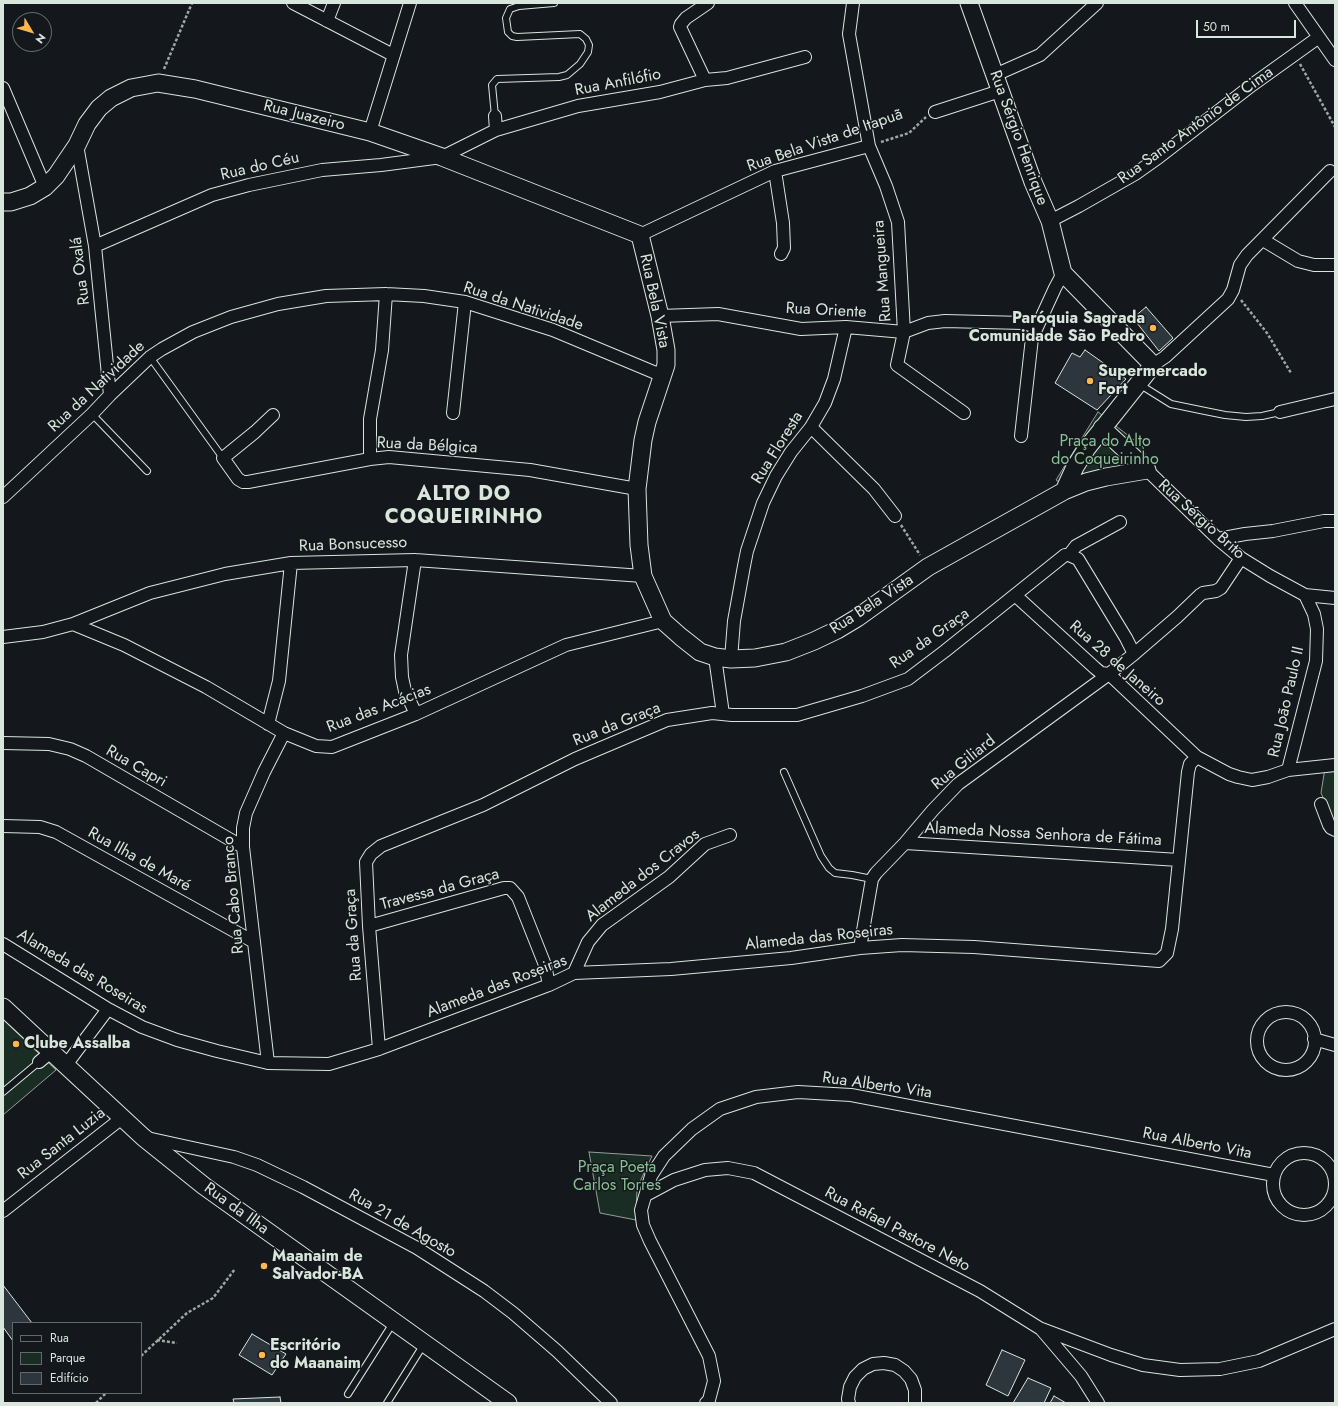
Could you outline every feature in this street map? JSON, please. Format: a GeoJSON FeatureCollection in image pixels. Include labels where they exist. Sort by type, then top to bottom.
{"type":"FeatureCollection","features":[{"type":"Feature","properties":{"kind":"main road","name":"Rua Sérgio Henrique"},"geometry":{"type":"LineString","coordinates":[[969,3],[1033,182],[1050,221],[1063,273]]}},
{"type":"Feature","properties":{"kind":"main road","name":"Rua Juazeiro"},"geometry":{"type":"LineString","coordinates":[[3,202],[12,202],[30,196],[45,187],[56,176],[77,145],[87,124],[98,108],[111,98],[131,88],[158,84],[195,89],[370,132],[442,157],[640,235]]}},
{"type":"Feature","properties":{"kind":"main road","name":"Rua Bela Vista"},"geometry":{"type":"LineString","coordinates":[[640,235],[660,316],[666,350],[666,365],[643,440],[637,489],[639,545],[643,576],[663,621],[700,652],[723,658],[755,658],[786,652],[837,630],[857,618],[928,567],[1064,491],[1086,482],[1147,470]]}},
{"type":"Feature","properties":{"kind":"main road"},"geometry":{"type":"LineString","coordinates":[[1063,273],[1153,366],[1087,448],[1075,467],[1064,491]]}},
{"type":"Feature","properties":{"kind":"main road","name":"Rua Sérgio Brito"},"geometry":{"type":"LineString","coordinates":[[1102,428],[1147,470]]}},
{"type":"Feature","properties":{"kind":"main road","name":"Rua da Ilha"},"geometry":{"type":"LineString","coordinates":[[3,1007],[45,1057],[66,1065],[143,1137],[204,1186],[508,1403]]}},
{"type":"Feature","properties":{"kind":"street"},"geometry":{"type":"LineString","coordinates":[[292,3],[393,55]]}},
{"type":"Feature","properties":{"kind":"street"},"geometry":{"type":"LineString","coordinates":[[327,21],[334,3]]}},
{"type":"Feature","properties":{"kind":"street"},"geometry":{"type":"LineString","coordinates":[[370,132],[410,3]]}},
{"type":"Feature","properties":{"kind":"street"},"geometry":{"type":"LineString","coordinates":[[704,80],[681,31],[681,24],[686,18],[708,3]]}},
{"type":"Feature","properties":{"kind":"street","name":"Rua Mangueira"},"geometry":{"type":"LineString","coordinates":[[853,3],[849,34],[869,146],[886,186],[898,222],[904,332],[897,365],[964,413]]}},
{"type":"Feature","properties":{"kind":"street"},"geometry":{"type":"LineString","coordinates":[[935,112],[997,83],[1040,55],[1097,3]]}},
{"type":"Feature","properties":{"kind":"street"},"geometry":{"type":"LineString","coordinates":[[1295,3],[1335,60]]}},
{"type":"Feature","properties":{"kind":"street","name":"Rua Santo Antônio de Cima"},"geometry":{"type":"LineString","coordinates":[[1050,221],[1135,174],[1319,37]]}},
{"type":"Feature","properties":{"kind":"street","name":"Rua Anfilófio"},"geometry":{"type":"LineString","coordinates":[[442,157],[496,130],[578,106],[660,92],[704,80],[727,78],[805,57]]}},
{"type":"Feature","properties":{"kind":"street"},"geometry":{"type":"LineString","coordinates":[[3,88],[45,187]]}},
{"type":"Feature","properties":{"kind":"street"},"geometry":{"type":"LineString","coordinates":[[495,116],[496,130]]}},
{"type":"Feature","properties":{"kind":"street","name":"Rua Oxalá"},"geometry":{"type":"LineString","coordinates":[[77,145],[96,246],[110,395]]}},
{"type":"Feature","properties":{"kind":"street","name":"Rua Bela Vista de Itapuã"},"geometry":{"type":"LineString","coordinates":[[640,235],[775,171],[869,146]]}},
{"type":"Feature","properties":{"kind":"street","name":"Rua do Céu"},"geometry":{"type":"LineString","coordinates":[[96,246],[212,195],[249,185],[322,170],[381,165],[442,157]]}},
{"type":"Feature","properties":{"kind":"street"},"geometry":{"type":"LineString","coordinates":[[775,171],[783,223],[784,248],[781,254]]}},
{"type":"Feature","properties":{"kind":"street"},"geometry":{"type":"LineString","coordinates":[[1153,366],[1165,357],[1228,299],[1233,290],[1240,266],[1247,256],[1330,171]]}},
{"type":"Feature","properties":{"kind":"street"},"geometry":{"type":"LineString","coordinates":[[1263,240],[1298,261],[1314,265],[1335,265]]}},
{"type":"Feature","properties":{"kind":"street"},"geometry":{"type":"LineString","coordinates":[[1021,436],[1032,338],[1063,273]]}},
{"type":"Feature","properties":{"kind":"street"},"geometry":{"type":"LineString","coordinates":[[370,458],[370,419],[382,350],[386,294]]}},
{"type":"Feature","properties":{"kind":"street","name":"Rua da Natividade"},"geometry":{"type":"LineString","coordinates":[[3,497],[92,414],[150,357],[193,332],[231,317],[278,304],[326,296],[386,294],[424,296],[465,302],[553,330],[663,376]]}},
{"type":"Feature","properties":{"kind":"street"},"geometry":{"type":"LineString","coordinates":[[453,413],[465,302]]}},
{"type":"Feature","properties":{"kind":"street","name":"Rua Oriente"},"geometry":{"type":"LineString","coordinates":[[660,316],[718,314],[801,330],[846,327],[904,332],[928,323],[945,321],[1023,323],[1037,326]]}},
{"type":"Feature","properties":{"kind":"street","name":"Rua Floresta"},"geometry":{"type":"LineString","coordinates":[[723,714],[723,658],[734,621],[744,566],[754,528],[763,503],[776,476],[791,452],[811,427],[825,403],[834,379],[846,327]]}},
{"type":"Feature","properties":{"kind":"street"},"geometry":{"type":"LineString","coordinates":[[1280,412],[1335,399]]}},
{"type":"Feature","properties":{"kind":"street"},"geometry":{"type":"LineString","coordinates":[[223,458],[273,415]]}},
{"type":"Feature","properties":{"kind":"street"},"geometry":{"type":"LineString","coordinates":[[811,427],[874,489],[895,516]]}},
{"type":"Feature","properties":{"kind":"street","name":"Rua da Bélgica"},"geometry":{"type":"LineString","coordinates":[[223,458],[238,479],[243,482],[370,458],[389,457],[530,470],[637,489]]}},
{"type":"Feature","properties":{"kind":"street","name":"Rua Sérgio Brito"},"geometry":{"type":"LineString","coordinates":[[1147,470],[1218,539],[1241,558],[1305,595],[1335,598]]}},
{"type":"Feature","properties":{"kind":"street"},"geometry":{"type":"LineString","coordinates":[[1218,539],[1279,530],[1324,521],[1335,521]]}},
{"type":"Feature","properties":{"kind":"street","name":"Rua da Graça"},"geometry":{"type":"LineString","coordinates":[[379,1049],[369,926],[366,862],[371,854],[381,846],[483,805],[575,759],[666,720],[712,713],[732,716],[798,715],[862,696],[908,679],[945,652],[1065,555],[1074,557],[1076,546],[1120,522]]}},
{"type":"Feature","properties":{"kind":"street"},"geometry":{"type":"LineString","coordinates":[[1074,557],[1126,638],[1134,654]]}},
{"type":"Feature","properties":{"kind":"street","name":"Rua Giliard"},"geometry":{"type":"LineString","coordinates":[[872,879],[958,784],[1109,674],[1177,617],[1200,595],[1203,593],[1216,591],[1221,588],[1241,558]]}},
{"type":"Feature","properties":{"kind":"street"},"geometry":{"type":"LineString","coordinates":[[415,560],[401,655],[402,677],[405,691],[416,714]]}},
{"type":"Feature","properties":{"kind":"street","name":"Rua Bonsucesso"},"geometry":{"type":"LineString","coordinates":[[73,624],[150,593],[225,574],[291,563],[415,560],[643,576]]}},
{"type":"Feature","properties":{"kind":"street"},"geometry":{"type":"LineString","coordinates":[[268,724],[279,681],[291,563]]}},
{"type":"Feature","properties":{"kind":"street","name":"Rua 28 de Janeiro"},"geometry":{"type":"LineString","coordinates":[[1016,595],[1095,668],[1102,673],[1109,674],[1197,757],[1229,774],[1245,779],[1260,779],[1288,770],[1335,765]]}},
{"type":"Feature","properties":{"kind":"street","name":"Rua João Paulo II"},"geometry":{"type":"LineString","coordinates":[[1288,770],[1316,661],[1317,629],[1314,614],[1305,595]]}},
{"type":"Feature","properties":{"kind":"street","name":"Rua das Acácias"},"geometry":{"type":"LineString","coordinates":[[73,624],[124,645],[206,687],[284,734],[316,746],[332,747],[416,714],[566,645],[663,621]]}},
{"type":"Feature","properties":{"kind":"street"},"geometry":{"type":"LineString","coordinates":[[3,637],[43,632],[73,624]]}},
{"type":"Feature","properties":{"kind":"street","name":"Rua Cabo Branco"},"geometry":{"type":"LineString","coordinates":[[268,1063],[243,847],[243,828],[246,813],[264,772],[284,734]]}},
{"type":"Feature","properties":{"kind":"street","name":"Rua Capri"},"geometry":{"type":"LineString","coordinates":[[3,743],[49,744],[86,756],[243,847]]}},
{"type":"Feature","properties":{"kind":"street"},"geometry":{"type":"LineString","coordinates":[[1179,860],[1188,772],[1190,764],[1197,757]]}},
{"type":"Feature","properties":{"kind":"street"},"geometry":{"type":"LineString","coordinates":[[1321,804],[1329,825],[1335,830]]}},
{"type":"Feature","properties":{"kind":"street","name":"Rua Ilha de Maré"},"geometry":{"type":"LineString","coordinates":[[3,826],[40,827],[56,832],[254,942]]}},
{"type":"Feature","properties":{"kind":"street","name":"Alameda dos Cravos"},"geometry":{"type":"LineString","coordinates":[[574,973],[588,942],[602,925],[669,877],[705,844],[730,835]]}},
{"type":"Feature","properties":{"kind":"street","name":"Alameda Nossa Senhora de Fátima"},"geometry":{"type":"LineString","coordinates":[[905,843],[1179,860]]}},
{"type":"Feature","properties":{"kind":"street","name":"Alameda das Roseiras"},"geometry":{"type":"LineString","coordinates":[[3,944],[108,1009],[142,1026],[177,1040],[268,1063],[329,1064],[379,1049],[549,985],[574,973],[679,968],[791,958],[860,948],[902,945],[974,947],[1159,961],[1167,953],[1172,929],[1179,860]]}},
{"type":"Feature","properties":{"kind":"street"},"geometry":{"type":"LineString","coordinates":[[860,948],[872,879]]}},
{"type":"Feature","properties":{"kind":"street","name":"Travessa da Graça"},"geometry":{"type":"LineString","coordinates":[[369,926],[504,888],[510,888],[518,897],[545,965],[549,985]]}},
{"type":"Feature","properties":{"kind":"street"},"geometry":{"type":"LineString","coordinates":[[66,1065],[108,1009]]}},
{"type":"Feature","properties":{"kind":"street"},"geometry":{"type":"LineString","coordinates":[[1281,1013],[1290,1013],[1299,1016],[1307,1022],[1312,1030],[1314,1039],[1310,1057],[1303,1064],[1286,1070],[1276,1068],[1268,1064],[1262,1057],[1258,1048],[1258,1034],[1264,1022],[1272,1016],[1281,1013]]}},
{"type":"Feature","properties":{"kind":"street"},"geometry":{"type":"LineString","coordinates":[[1314,1039],[1335,1045]]}},
{"type":"Feature","properties":{"kind":"street","name":"Rua Alberto Vita"},"geometry":{"type":"LineString","coordinates":[[706,1403],[710,1400],[714,1381],[709,1356],[643,1225],[641,1210],[651,1176],[664,1156],[692,1129],[720,1109],[756,1097],[798,1092],[851,1095],[1274,1175]]}},
{"type":"Feature","properties":{"kind":"street","name":"Rua Santa Luzia"},"geometry":{"type":"LineString","coordinates":[[3,1211],[122,1118]]}},
{"type":"Feature","properties":{"kind":"street","name":"Rua 21 de Agosto"},"geometry":{"type":"LineString","coordinates":[[143,1137],[234,1158],[257,1165],[303,1187],[417,1248],[484,1291],[513,1313],[557,1351],[611,1403]]}},
{"type":"Feature","properties":{"kind":"street"},"geometry":{"type":"LineString","coordinates":[[1306,1153],[1316,1155],[1324,1160],[1331,1168],[1335,1188],[1332,1198],[1317,1212],[1307,1215],[1297,1214],[1287,1210],[1280,1204],[1275,1195],[1273,1185],[1274,1175],[1279,1166],[1286,1159],[1296,1154],[1306,1153]]}},
{"type":"Feature","properties":{"kind":"street","name":"Rua Rafael Pastore Neto"},"geometry":{"type":"LineString","coordinates":[[646,1195],[674,1180],[705,1170],[728,1168],[754,1173],[980,1291],[1041,1329],[1081,1376],[1098,1403]]}},
{"type":"Feature","properties":{"kind":"street"},"geometry":{"type":"LineString","coordinates":[[1041,1329],[1111,1355],[1143,1365],[1180,1370],[1220,1369],[1259,1360],[1335,1329]]}},
{"type":"Feature","properties":{"kind":"street"},"geometry":{"type":"LineString","coordinates":[[849,1403],[848,1398],[850,1387],[855,1377],[862,1369],[873,1364],[884,1363],[895,1365],[904,1371],[911,1379],[916,1390],[915,1403]]}},
{"type":"Feature","properties":{"kind":"lane"},"geometry":{"type":"LineString","coordinates":[[495,116],[492,85],[497,79],[559,77],[567,75],[580,64],[588,52],[589,45],[586,39],[580,34],[517,37],[512,36],[508,32],[506,18],[510,9],[519,6],[554,3]]}},
{"type":"Feature","properties":{"kind":"lane"},"geometry":{"type":"LineString","coordinates":[[150,357],[223,458]]}},
{"type":"Feature","properties":{"kind":"lane"},"geometry":{"type":"LineString","coordinates":[[1138,383],[1171,404],[1204,411],[1246,417],[1262,416],[1280,412]]}},
{"type":"Feature","properties":{"kind":"lane"},"geometry":{"type":"LineString","coordinates":[[92,414],[147,471]]}},
{"type":"Feature","properties":{"kind":"lane"},"geometry":{"type":"LineString","coordinates":[[784,772],[821,856],[829,868],[835,873],[872,879]]}},
{"type":"Feature","properties":{"kind":"lane"},"geometry":{"type":"LineString","coordinates":[[3,1092],[45,1057]]}},
{"type":"Feature","properties":{"kind":"lane"},"geometry":{"type":"LineString","coordinates":[[348,1394],[394,1322]]}},
{"type":"Feature","properties":{"kind":"lane"},"geometry":{"type":"LineString","coordinates":[[387,1403],[424,1344]]}},
{"type":"Feature","properties":{"kind":"path"},"geometry":{"type":"LineString","coordinates":[[158,84],[192,3]]}},
{"type":"Feature","properties":{"kind":"path"},"geometry":{"type":"LineString","coordinates":[[1294,55],[1335,127]]}},
{"type":"Feature","properties":{"kind":"path","name":"Rua Bela Vista de Itapuã"},"geometry":{"type":"LineString","coordinates":[[869,146],[909,133],[924,118],[935,112]]}},
{"type":"Feature","properties":{"kind":"path"},"geometry":{"type":"LineString","coordinates":[[1233,290],[1267,332],[1291,373]]}},
{"type":"Feature","properties":{"kind":"path"},"geometry":{"type":"LineString","coordinates":[[895,516],[928,567]]}},
{"type":"Feature","properties":{"kind":"path"},"geometry":{"type":"LineString","coordinates":[[142,1355],[187,1313],[213,1298],[235,1269]]}},
{"type":"Feature","properties":{"kind":"path"},"geometry":{"type":"LineString","coordinates":[[157,1340],[177,1342]]}},
{"type":"Feature","properties":{"kind":"path"},"geometry":{"type":"LineString","coordinates":[[96,1403],[105,1394]]}},
{"type":"Feature","properties":{"kind":"green space","name":"Praça do Alto do Coqueirinho"},"geometry":{"type":"Polygon","coordinates":[[[1098,412],[1143,447],[1148,464],[1070,489],[1056,480],[1098,412]]]}},
{"type":"Feature","properties":{"kind":"green space"},"geometry":{"type":"Polygon","coordinates":[[[1325,768],[1335,768],[1335,825],[1321,793],[1325,768]]]}},
{"type":"Feature","properties":{"kind":"green space","name":"Clube Assalba"},"geometry":{"type":"Polygon","coordinates":[[[3,1019],[56,1070],[3,1115],[3,1019]]]}},
{"type":"Feature","properties":{"kind":"green space","name":"Praça Poeta Carlos Torres"},"geometry":{"type":"Polygon","coordinates":[[[589,1152],[652,1156],[637,1188],[636,1220],[600,1213],[589,1152]]]}},
{"type":"Feature","properties":{"kind":"building","name":"Paróquia Sagrada Comunidade São Pedro"},"geometry":{"type":"Polygon","coordinates":[[[1146,307],[1173,338],[1159,351],[1133,318],[1146,307]]]}},
{"type":"Feature","properties":{"kind":"building","name":"Supermercado Fort"},"geometry":{"type":"Polygon","coordinates":[[[1085,350],[1126,379],[1097,410],[1055,383],[1072,353],[1080,357],[1085,350]]]}},
{"type":"Feature","properties":{"kind":"building"},"geometry":{"type":"Polygon","coordinates":[[[3,1285],[31,1322],[12,1322],[12,1340],[3,1327],[3,1285]]]}},
{"type":"Feature","properties":{"kind":"building","name":"Escritório do Maanaim"},"geometry":{"type":"Polygon","coordinates":[[[252,1334],[286,1354],[272,1375],[239,1355],[252,1334]]]}},
{"type":"Feature","properties":{"kind":"building"},"geometry":{"type":"Polygon","coordinates":[[[1002,1350],[1025,1360],[1008,1396],[986,1385],[1002,1350]]]}},
{"type":"Feature","properties":{"kind":"building"},"geometry":{"type":"Polygon","coordinates":[[[1028,1378],[1051,1388],[1044,1403],[1013,1403],[1028,1378]]]}},
{"type":"Feature","properties":{"kind":"building"},"geometry":{"type":"Polygon","coordinates":[[[1054,1396],[1066,1403],[1050,1403],[1054,1396]]]}},
{"type":"Feature","properties":{"kind":"building"},"geometry":{"type":"Polygon","coordinates":[[[280,1397],[281,1403],[234,1403],[233,1399],[280,1397]]]}},
{"type":"Feature","properties":{"kind":"place","name":"Paróquia Sagrada Comunidade São Pedro"},"geometry":{"type":"Point","coordinates":[1153,328]}},
{"type":"Feature","properties":{"kind":"place","name":"Supermercado Fort"},"geometry":{"type":"Point","coordinates":[1090,381]}},
{"type":"Feature","properties":{"kind":"place","name":"Clube Assalba"},"geometry":{"type":"Point","coordinates":[16,1044]}},
{"type":"Feature","properties":{"kind":"place","name":"Maanaim de Salvador-BA"},"geometry":{"type":"Point","coordinates":[264,1266]}},
{"type":"Feature","properties":{"kind":"place","name":"Escritório do Maanaim"},"geometry":{"type":"Point","coordinates":[262,1355]}},
{"type":"Feature","properties":{"kind":"district","name":"ALTO DO COQUEIRINHO"},"geometry":{"type":"Point","coordinates":[464,506]}}]}
